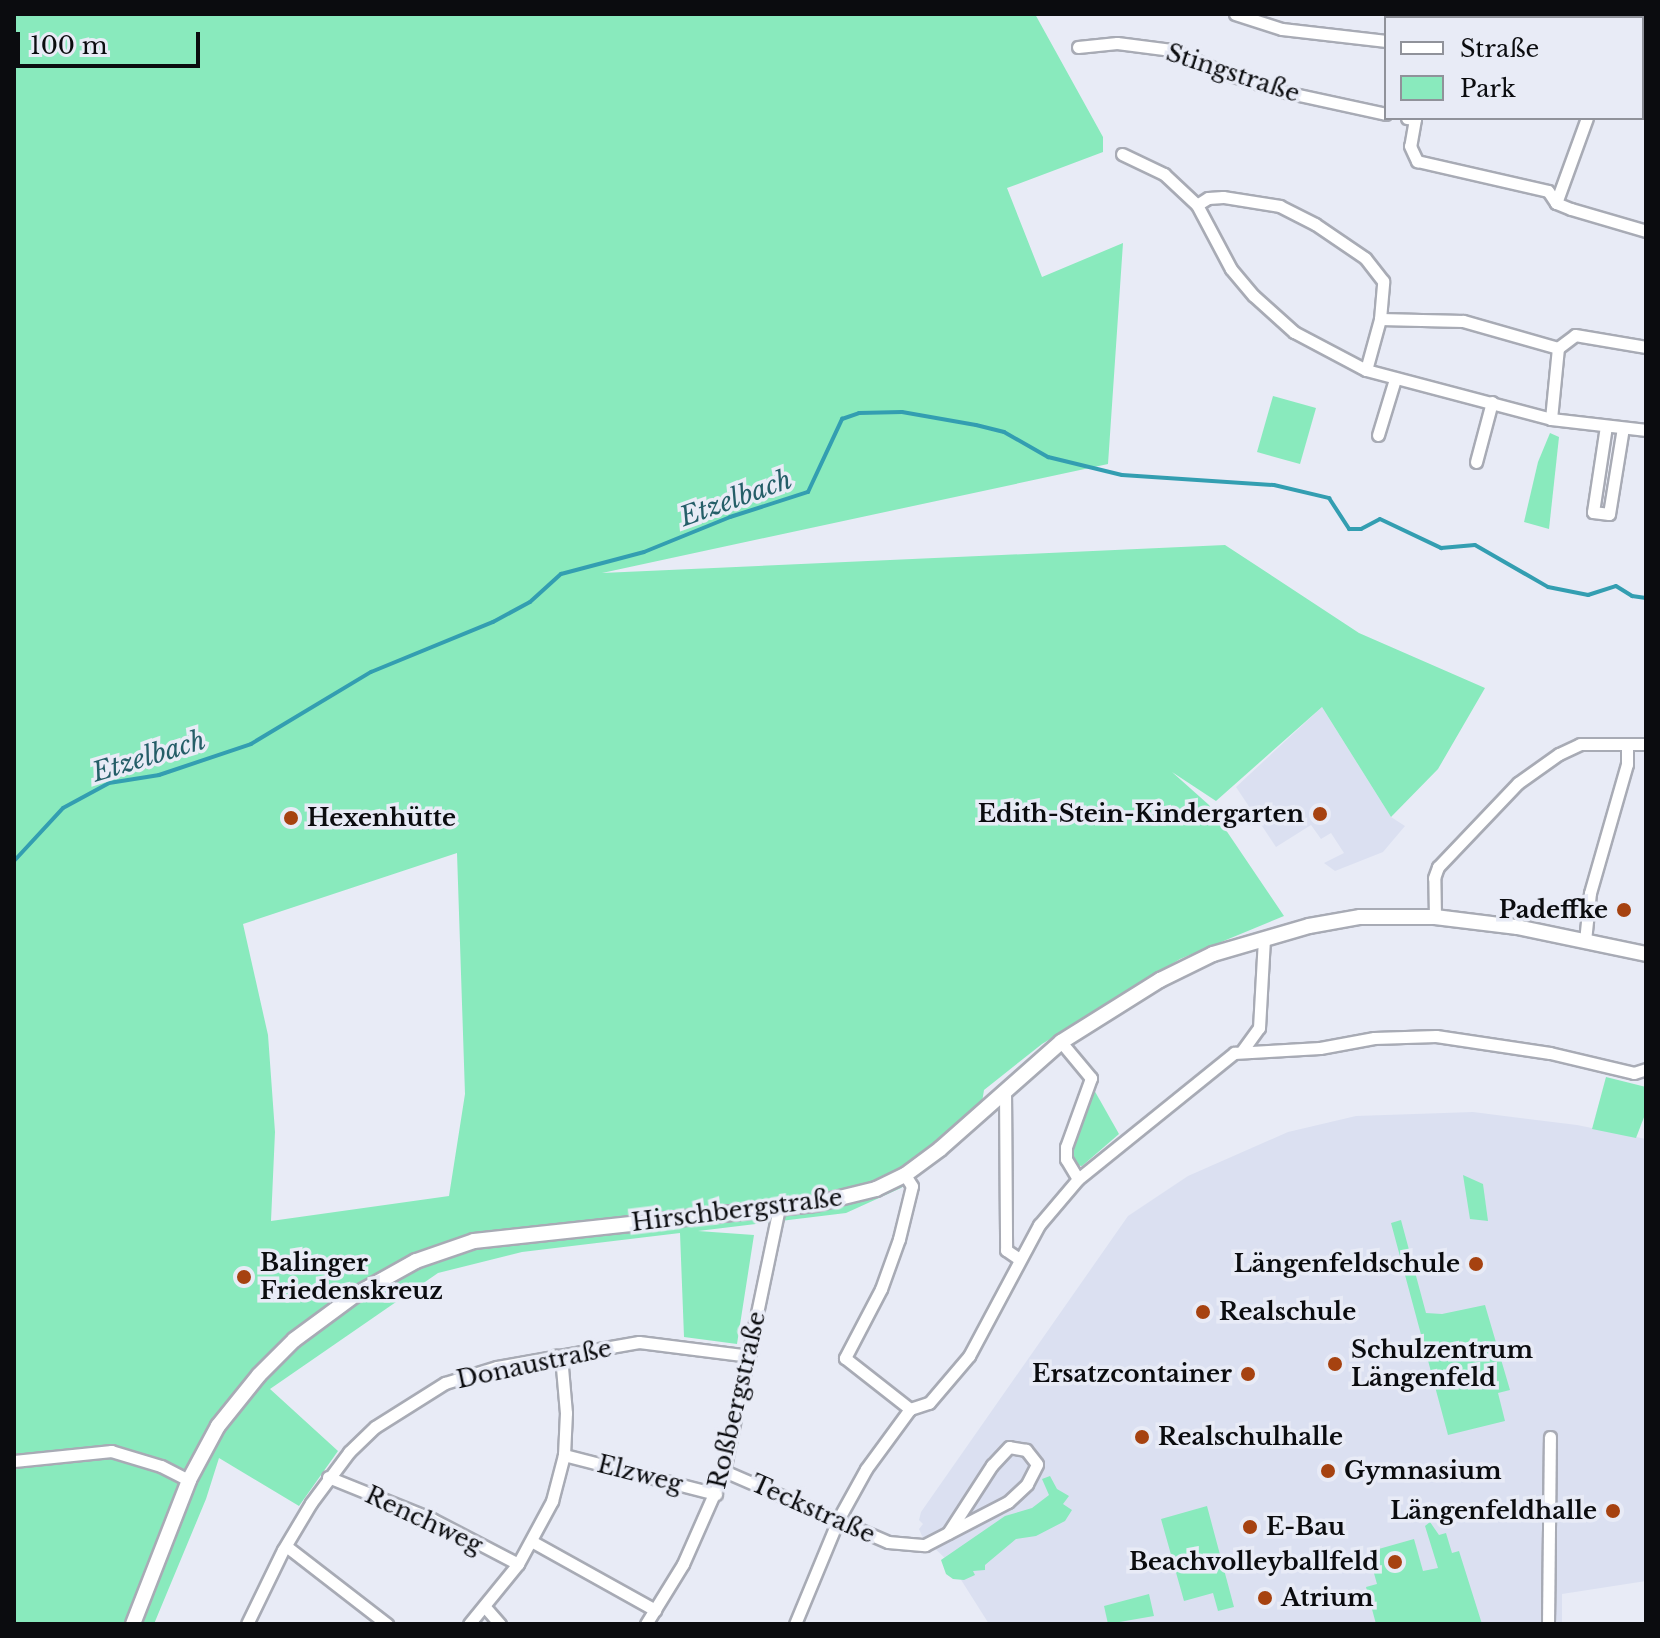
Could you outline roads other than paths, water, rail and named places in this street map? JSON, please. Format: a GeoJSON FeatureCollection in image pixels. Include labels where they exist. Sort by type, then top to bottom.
{"type":"FeatureCollection","features":[{"type":"Feature","properties":{"kind":"street"},"geometry":{"type":"LineString","coordinates":[[1235,14],[1282,29],[1384,41]]}},
{"type":"Feature","properties":{"kind":"street","name":"Stingstraße"},"geometry":{"type":"LineString","coordinates":[[1078,47],[1117,43],[1172,50],[1285,92],[1384,114]]}},
{"type":"Feature","properties":{"kind":"street"},"geometry":{"type":"LineString","coordinates":[[1413,120],[1410,146],[1417,161],[1548,191],[1556,203],[1646,231]]}},
{"type":"Feature","properties":{"kind":"street"},"geometry":{"type":"LineString","coordinates":[[1556,203],[1586,120]]}},
{"type":"Feature","properties":{"kind":"street"},"geometry":{"type":"LineString","coordinates":[[1122,154],[1164,174],[1197,205],[1231,269],[1254,296],[1294,332],[1366,370],[1551,419],[1646,430]]}},
{"type":"Feature","properties":{"kind":"street"},"geometry":{"type":"LineString","coordinates":[[1197,205],[1208,198],[1223,197],[1280,206],[1315,224],[1365,258],[1383,281],[1380,319],[1366,370]]}},
{"type":"Feature","properties":{"kind":"street"},"geometry":{"type":"LineString","coordinates":[[1380,319],[1463,321],[1558,348]]}},
{"type":"Feature","properties":{"kind":"street"},"geometry":{"type":"LineString","coordinates":[[1551,419],[1558,348],[1575,335],[1646,347]]}},
{"type":"Feature","properties":{"kind":"street"},"geometry":{"type":"LineString","coordinates":[[1378,435],[1395,379]]}},
{"type":"Feature","properties":{"kind":"street"},"geometry":{"type":"LineString","coordinates":[[1476,462],[1492,402]]}},
{"type":"Feature","properties":{"kind":"street"},"geometry":{"type":"LineString","coordinates":[[1606,426],[1593,512],[1609,514],[1623,428]]}},
{"type":"Feature","properties":{"kind":"street"},"geometry":{"type":"LineString","coordinates":[[1435,917],[1434,878],[1438,867],[1518,783],[1559,754],[1580,744],[1646,744]]}},
{"type":"Feature","properties":{"kind":"street"},"geometry":{"type":"LineString","coordinates":[[1585,941],[1590,893],[1627,764],[1627,745]]}},
{"type":"Feature","properties":{"kind":"street","name":"Hirschbergstraße"},"geometry":{"type":"LineString","coordinates":[[133,1624],[189,1480],[218,1426],[259,1375],[294,1340],[355,1295],[416,1261],[474,1241],[842,1200],[876,1189],[905,1175],[940,1149],[1061,1042],[1160,980],[1213,954],[1264,938],[1360,917],[1435,917],[1517,927],[1646,954]]}},
{"type":"Feature","properties":{"kind":"street"},"geometry":{"type":"LineString","coordinates":[[795,1624],[839,1518],[866,1469],[910,1409],[929,1403],[969,1356],[1018,1258],[1039,1225],[1078,1179],[1213,1068],[1242,1051],[1259,1028],[1264,938]]}},
{"type":"Feature","properties":{"kind":"street"},"geometry":{"type":"LineString","coordinates":[[1242,1051],[1320,1048],[1374,1038],[1436,1036],[1550,1053],[1634,1073],[1646,1069]]}},
{"type":"Feature","properties":{"kind":"street"},"geometry":{"type":"LineString","coordinates":[[1061,1042],[1091,1078],[1066,1147],[1066,1159],[1078,1179]]}},
{"type":"Feature","properties":{"kind":"street"},"geometry":{"type":"LineString","coordinates":[[1005,1090],[1006,1250],[1018,1258]]}},
{"type":"Feature","properties":{"kind":"street"},"geometry":{"type":"LineString","coordinates":[[905,1175],[912,1186],[899,1239],[881,1289],[845,1358],[910,1409]]}},
{"type":"Feature","properties":{"kind":"street","name":"Roßbergstraße"},"geometry":{"type":"LineString","coordinates":[[646,1624],[683,1564],[724,1471],[779,1208]]}},
{"type":"Feature","properties":{"kind":"street","name":"Donaustraße"},"geometry":{"type":"LineString","coordinates":[[247,1624],[286,1546],[328,1477],[375,1427],[445,1383],[497,1367],[639,1342],[750,1356]]}},
{"type":"Feature","properties":{"kind":"street"},"geometry":{"type":"LineString","coordinates":[[469,1624],[533,1542],[552,1501],[564,1455],[566,1413],[562,1367],[556,1355]]}},
{"type":"Feature","properties":{"kind":"street"},"geometry":{"type":"LineString","coordinates":[[1548,1624],[1550,1437]]}},
{"type":"Feature","properties":{"kind":"street","name":"Teckstraße"},"geometry":{"type":"LineString","coordinates":[[724,1471],[839,1518],[888,1542],[925,1545],[1008,1502],[1027,1484],[1037,1464],[1026,1450],[1009,1447],[992,1465],[948,1533]]}},
{"type":"Feature","properties":{"kind":"street"},"geometry":{"type":"LineString","coordinates":[[14,1461],[111,1451],[161,1466],[189,1480]]}},
{"type":"Feature","properties":{"kind":"street","name":"Elzweg"},"geometry":{"type":"LineString","coordinates":[[564,1455],[716,1494]]}},
{"type":"Feature","properties":{"kind":"street","name":"Renchweg"},"geometry":{"type":"LineString","coordinates":[[328,1477],[432,1519],[518,1564]]}},
{"type":"Feature","properties":{"kind":"street"},"geometry":{"type":"LineString","coordinates":[[533,1542],[655,1610]]}},
{"type":"Feature","properties":{"kind":"street"},"geometry":{"type":"LineString","coordinates":[[286,1546],[387,1624]]}},
{"type":"Feature","properties":{"kind":"street"},"geometry":{"type":"LineString","coordinates":[[485,1607],[500,1624]]}},
{"type":"Feature","properties":{"kind":"waterway","name":"Etzelbach"},"geometry":{"type":"LineString","coordinates":[[14,861],[63,808],[109,783],[159,775],[251,744],[371,672],[493,622],[530,602],[561,574],[644,552],[730,517],[808,492],[842,419],[859,413],[902,412],[976,425],[1004,432],[1048,457],[1122,475],[1274,485],[1329,498],[1349,529],[1361,529],[1380,519],[1441,548],[1475,545],[1548,587],[1588,595],[1616,586],[1632,596],[1646,598]]}},
{"type":"Feature","properties":{"kind":"place","name":"Edith-Stein-Kindergarten"},"geometry":{"type":"Point","coordinates":[1320,814]}},
{"type":"Feature","properties":{"kind":"place","name":"Hexenhütte"},"geometry":{"type":"Point","coordinates":[291,818]}},
{"type":"Feature","properties":{"kind":"place","name":"Padeffke"},"geometry":{"type":"Point","coordinates":[1624,910]}},
{"type":"Feature","properties":{"kind":"place","name":"Längenfeldschule"},"geometry":{"type":"Point","coordinates":[1476,1264]}},
{"type":"Feature","properties":{"kind":"place","name":"Balinger Friedenskreuz"},"geometry":{"type":"Point","coordinates":[244,1277]}},
{"type":"Feature","properties":{"kind":"place","name":"Realschule"},"geometry":{"type":"Point","coordinates":[1203,1312]}},
{"type":"Feature","properties":{"kind":"place","name":"Schulzentrum Längenfeld"},"geometry":{"type":"Point","coordinates":[1335,1364]}},
{"type":"Feature","properties":{"kind":"place","name":"Ersatzcontainer"},"geometry":{"type":"Point","coordinates":[1248,1374]}},
{"type":"Feature","properties":{"kind":"place","name":"Realschulhalle"},"geometry":{"type":"Point","coordinates":[1142,1437]}},
{"type":"Feature","properties":{"kind":"place","name":"Gymnasium"},"geometry":{"type":"Point","coordinates":[1328,1471]}},
{"type":"Feature","properties":{"kind":"place","name":"Längenfeldhalle"},"geometry":{"type":"Point","coordinates":[1613,1511]}},
{"type":"Feature","properties":{"kind":"place","name":"E-Bau"},"geometry":{"type":"Point","coordinates":[1250,1527]}},
{"type":"Feature","properties":{"kind":"place","name":"Beachvolleyballfeld"},"geometry":{"type":"Point","coordinates":[1395,1562]}},
{"type":"Feature","properties":{"kind":"place","name":"Atrium"},"geometry":{"type":"Point","coordinates":[1265,1598]}}]}
